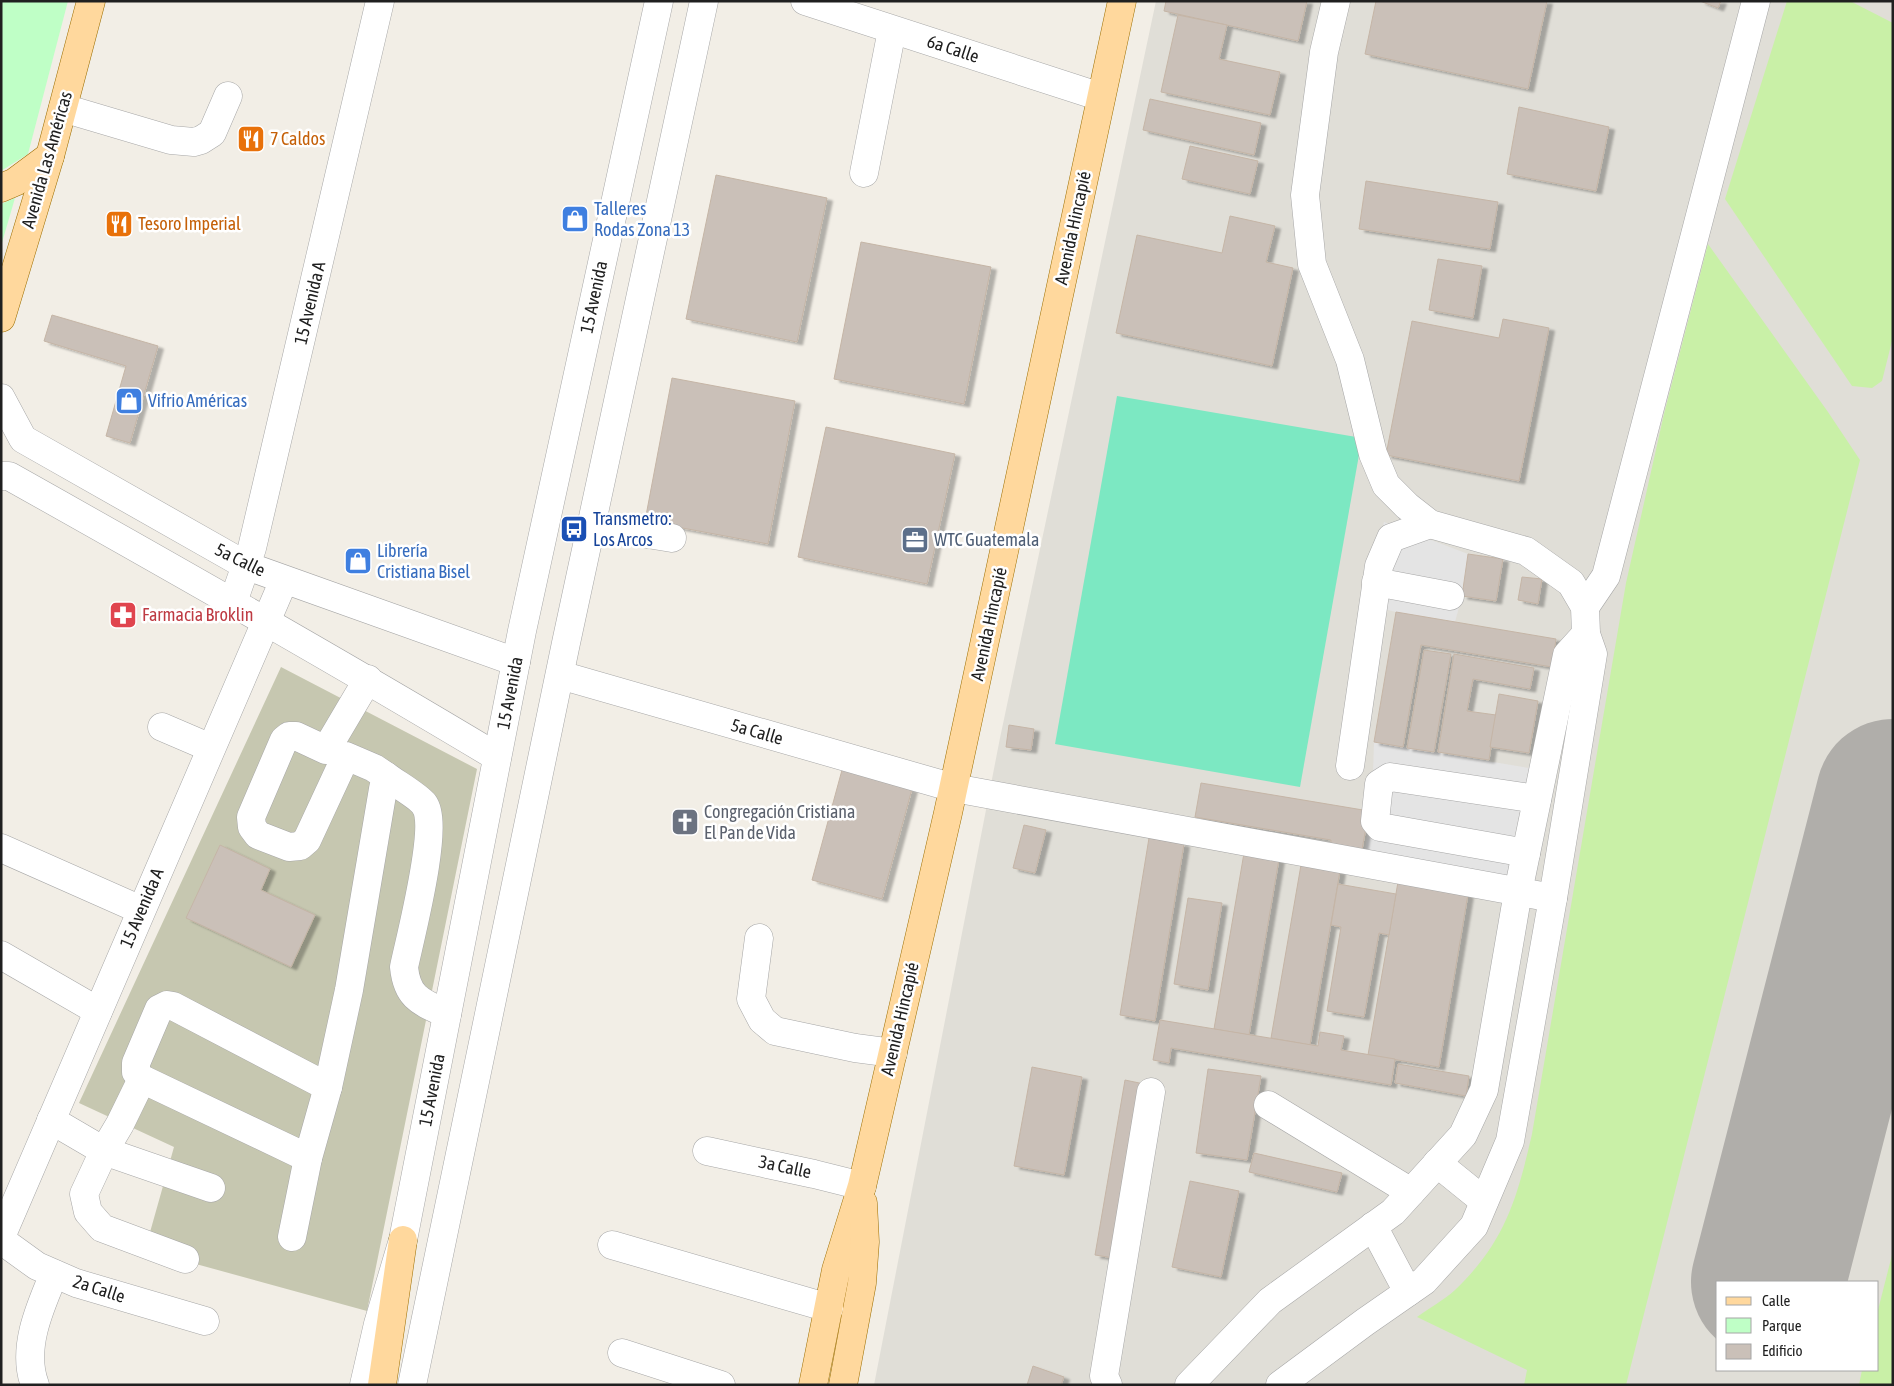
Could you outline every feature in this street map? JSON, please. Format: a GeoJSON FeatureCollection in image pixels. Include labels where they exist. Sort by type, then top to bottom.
{"type":"FeatureCollection","features":[{"type":"Feature","properties":{"kind":"main road","name":"Avenida Las Américas"},"geometry":{"type":"LineString","coordinates":[[1,318],[50,156],[91,1]]}},
{"type":"Feature","properties":{"kind":"main road","name":"Avenida Hincapié"},"geometry":{"type":"LineString","coordinates":[[813,1385],[836,1270],[862,1186],[954,788],[1122,1]]}},
{"type":"Feature","properties":{"kind":"main road"},"geometry":{"type":"LineString","coordinates":[[1,188],[15,182],[50,156]]}},
{"type":"Feature","properties":{"kind":"main road","name":"Avenida Hincapié"},"geometry":{"type":"LineString","coordinates":[[843,1385],[862,1283],[865,1242],[862,1186]]}},
{"type":"Feature","properties":{"kind":"main road"},"geometry":{"type":"LineString","coordinates":[[382,1385],[403,1240]]}},
{"type":"Feature","properties":{"kind":"street","name":"15 Avenida A"},"geometry":{"type":"LineString","coordinates":[[232,602],[252,548],[380,1]]}},
{"type":"Feature","properties":{"kind":"street","name":"15 Avenida"},"geometry":{"type":"LineString","coordinates":[[364,1385],[378,1324],[403,1240],[516,662],[659,1]]}},
{"type":"Feature","properties":{"kind":"street"},"geometry":{"type":"LineString","coordinates":[[412,1385],[560,675],[704,1]]}},
{"type":"Feature","properties":{"kind":"street","name":"6a Calle"},"geometry":{"type":"LineString","coordinates":[[805,1],[1101,97]]}},
{"type":"Feature","properties":{"kind":"street"},"geometry":{"type":"LineString","coordinates":[[1280,1385],[1365,1322],[1424,1282],[1474,1226],[1510,1141],[1553,898],[1593,654],[1586,634],[1585,607],[1571,583],[1526,551],[1430,524],[1407,506],[1386,485],[1373,454],[1350,360],[1312,264],[1304,194],[1324,52],[1336,1]]}},
{"type":"Feature","properties":{"kind":"street"},"geometry":{"type":"LineString","coordinates":[[1585,607],[1606,576],[1756,1]]}},
{"type":"Feature","properties":{"kind":"street"},"geometry":{"type":"LineString","coordinates":[[864,173],[892,30]]}},
{"type":"Feature","properties":{"kind":"street"},"geometry":{"type":"LineString","coordinates":[[63,108],[171,140],[194,142],[212,133],[228,96]]}},
{"type":"Feature","properties":{"kind":"street","name":"5a Calle"},"geometry":{"type":"LineString","coordinates":[[1,398],[12,439],[246,566],[516,662]]}},
{"type":"Feature","properties":{"kind":"street"},"geometry":{"type":"LineString","coordinates":[[4,473],[368,679],[497,757]]}},
{"type":"Feature","properties":{"kind":"street"},"geometry":{"type":"LineString","coordinates":[[1350,766],[1378,566],[1391,538],[1430,524]]}},
{"type":"Feature","properties":{"kind":"street"},"geometry":{"type":"LineString","coordinates":[[592,525],[672,538]]}},
{"type":"Feature","properties":{"kind":"street","name":"15 Avenida A"},"geometry":{"type":"LineString","coordinates":[[1,1239],[284,580]]}},
{"type":"Feature","properties":{"kind":"street"},"geometry":{"type":"LineString","coordinates":[[1376,582],[1450,596]]}},
{"type":"Feature","properties":{"kind":"street"},"geometry":{"type":"LineString","coordinates":[[1189,1385],[1270,1301],[1393,1212],[1463,1135],[1484,1090],[1518,892],[1567,655],[1586,634]]}},
{"type":"Feature","properties":{"kind":"street","name":"5a Calle"},"geometry":{"type":"LineString","coordinates":[[560,675],[954,788],[1553,898]]}},
{"type":"Feature","properties":{"kind":"street"},"geometry":{"type":"LineString","coordinates":[[368,679],[336,753],[374,768],[424,803],[428,814],[428,846],[404,967],[405,982],[419,1001],[447,1014]]}},
{"type":"Feature","properties":{"kind":"street"},"geometry":{"type":"LineString","coordinates":[[162,727],[211,748]]}},
{"type":"Feature","properties":{"kind":"street"},"geometry":{"type":"LineString","coordinates":[[292,1237],[308,1158],[328,1087],[349,990],[386,776]]}},
{"type":"Feature","properties":{"kind":"street"},"geometry":{"type":"LineString","coordinates":[[1526,853],[1380,827],[1375,821],[1379,784],[1390,777],[1537,799]]}},
{"type":"Feature","properties":{"kind":"street"},"geometry":{"type":"LineString","coordinates":[[1,848],[141,910]]}},
{"type":"Feature","properties":{"kind":"street"},"geometry":{"type":"LineString","coordinates":[[759,938],[751,999],[762,1020],[775,1031],[855,1048],[892,1053]]}},
{"type":"Feature","properties":{"kind":"street"},"geometry":{"type":"LineString","coordinates":[[1,955],[98,1011]]}},
{"type":"Feature","properties":{"kind":"street"},"geometry":{"type":"LineString","coordinates":[[308,1158],[142,1079],[136,1072],[136,1064],[159,1009],[167,1005],[174,1006],[328,1087]]}},
{"type":"Feature","properties":{"kind":"street"},"geometry":{"type":"LineString","coordinates":[[142,1079],[120,1124],[104,1151],[84,1194],[88,1212],[102,1228],[185,1259]]}},
{"type":"Feature","properties":{"kind":"street"},"geometry":{"type":"LineString","coordinates":[[1108,1385],[1104,1376],[1151,1092]]}},
{"type":"Feature","properties":{"kind":"street"},"geometry":{"type":"LineString","coordinates":[[1268,1106],[1411,1192]]}},
{"type":"Feature","properties":{"kind":"street"},"geometry":{"type":"LineString","coordinates":[[51,1120],[104,1151],[211,1188]]}},
{"type":"Feature","properties":{"kind":"street","name":"3a Calle"},"geometry":{"type":"LineString","coordinates":[[707,1151],[862,1186]]}},
{"type":"Feature","properties":{"kind":"street"},"geometry":{"type":"LineString","coordinates":[[1437,1163],[1484,1201]]}},
{"type":"Feature","properties":{"kind":"street"},"geometry":{"type":"LineString","coordinates":[[1373,1226],[1408,1292]]}},
{"type":"Feature","properties":{"kind":"street","name":"2a Calle"},"geometry":{"type":"LineString","coordinates":[[1,1239],[37,1266],[76,1283],[205,1321]]}},
{"type":"Feature","properties":{"kind":"street"},"geometry":{"type":"LineString","coordinates":[[612,1245],[828,1308]]}},
{"type":"Feature","properties":{"kind":"street"},"geometry":{"type":"LineString","coordinates":[[35,1385],[29,1362],[31,1345],[40,1308],[54,1274]]}},
{"type":"Feature","properties":{"kind":"street"},"geometry":{"type":"LineString","coordinates":[[622,1353],[721,1385]]}},
{"type":"Feature","properties":{"kind":"shaded area"},"geometry":{"type":"Polygon","coordinates":[[[1156,1],[1893,1],[1893,1385],[874,1385],[1000,738],[1156,1]]]}},
{"type":"Feature","properties":{"kind":"shaded area"},"geometry":{"type":"Polygon","coordinates":[[[1384,522],[1468,554],[1462,596],[1455,622],[1396,612],[1364,604],[1384,522]]]}},
{"type":"Feature","properties":{"kind":"shaded area"},"geometry":{"type":"Polygon","coordinates":[[[281,667],[477,769],[367,1311],[145,1250],[174,1147],[79,1103],[281,667]]]}},
{"type":"Feature","properties":{"kind":"shaded area"},"geometry":{"type":"Polygon","coordinates":[[[1374,742],[1529,768],[1505,884],[1364,855],[1372,806],[1374,742]]]}},
{"type":"Feature","properties":{"kind":"green space"},"geometry":{"type":"Polygon","coordinates":[[[1,1],[68,1],[28,154],[1,171],[1,1]]]}},
{"type":"Feature","properties":{"kind":"green space"},"geometry":{"type":"Polygon","coordinates":[[[1787,1],[1850,1],[1893,23],[1893,337],[1882,381],[1872,388],[1852,386],[1725,199],[1787,1]]]}},
{"type":"Feature","properties":{"kind":"green space"},"geometry":{"type":"Polygon","coordinates":[[[15,198],[1,246],[1,204],[15,198]]]}},
{"type":"Feature","properties":{"kind":"green space"},"geometry":{"type":"Polygon","coordinates":[[[1708,244],[1860,460],[1626,1385],[1524,1385],[1527,1370],[1417,1317],[1455,1290],[1486,1255],[1507,1218],[1521,1179],[1532,1134],[1626,583],[1664,414],[1708,244]]]}},
{"type":"Feature","properties":{"kind":"green space"},"geometry":{"type":"Polygon","coordinates":[[[1117,396],[1362,438],[1300,787],[1055,744],[1117,396]]]}},
{"type":"Feature","properties":{"kind":"green space"},"geometry":{"type":"Polygon","coordinates":[[[1893,1251],[1893,1385],[1859,1385],[1862,1371],[1879,1371],[1879,1306],[1893,1251]]]}},
{"type":"Feature","properties":{"kind":"building"},"geometry":{"type":"Polygon","coordinates":[[[1166,1],[1307,1],[1298,41],[1164,11],[1166,1]]]}},
{"type":"Feature","properties":{"kind":"building"},"geometry":{"type":"Polygon","coordinates":[[[1376,1],[1547,1],[1528,89],[1365,54],[1376,1]]]}},
{"type":"Feature","properties":{"kind":"building"},"geometry":{"type":"Polygon","coordinates":[[[1700,1],[1721,1],[1718,8],[1700,1]]]}},
{"type":"Feature","properties":{"kind":"building"},"geometry":{"type":"Polygon","coordinates":[[[1178,15],[1227,25],[1219,59],[1280,72],[1270,115],[1161,92],[1178,15]]]}},
{"type":"Feature","properties":{"kind":"building"},"geometry":{"type":"Polygon","coordinates":[[[1150,99],[1261,123],[1254,155],[1143,130],[1150,99]]]}},
{"type":"Feature","properties":{"kind":"building"},"geometry":{"type":"Polygon","coordinates":[[[1519,107],[1609,127],[1596,191],[1507,174],[1519,107]]]}},
{"type":"Feature","properties":{"kind":"building"},"geometry":{"type":"Polygon","coordinates":[[[1190,146],[1258,161],[1250,194],[1182,179],[1190,146]]]}},
{"type":"Feature","properties":{"kind":"building"},"geometry":{"type":"Polygon","coordinates":[[[716,175],[827,198],[797,342],[686,319],[716,175]]]}},
{"type":"Feature","properties":{"kind":"building"},"geometry":{"type":"Polygon","coordinates":[[[1366,181],[1498,202],[1490,249],[1359,229],[1366,181]]]}},
{"type":"Feature","properties":{"kind":"building"},"geometry":{"type":"Polygon","coordinates":[[[1230,216],[1275,226],[1266,262],[1293,268],[1272,366],[1116,333],[1137,235],[1222,253],[1230,216]]]}},
{"type":"Feature","properties":{"kind":"building"},"geometry":{"type":"Polygon","coordinates":[[[861,242],[991,267],[964,404],[834,379],[861,242]]]}},
{"type":"Feature","properties":{"kind":"building"},"geometry":{"type":"Polygon","coordinates":[[[1438,259],[1482,266],[1473,318],[1429,310],[1438,259]]]}},
{"type":"Feature","properties":{"kind":"building","name":"Vifrio Américas"},"geometry":{"type":"Polygon","coordinates":[[[52,315],[158,346],[130,443],[106,436],[126,366],[44,341],[52,315]]]}},
{"type":"Feature","properties":{"kind":"building"},"geometry":{"type":"Polygon","coordinates":[[[1503,319],[1549,328],[1519,481],[1386,455],[1412,321],[1499,338],[1503,319]]]}},
{"type":"Feature","properties":{"kind":"building"},"geometry":{"type":"Polygon","coordinates":[[[672,378],[795,401],[768,544],[645,521],[672,378]]]}},
{"type":"Feature","properties":{"kind":"building"},"geometry":{"type":"Polygon","coordinates":[[[826,427],[955,454],[927,584],[798,557],[826,427]]]}},
{"type":"Feature","properties":{"kind":"building"},"geometry":{"type":"Polygon","coordinates":[[[1468,554],[1503,559],[1496,601],[1462,596],[1468,554]]]}},
{"type":"Feature","properties":{"kind":"building"},"geometry":{"type":"Polygon","coordinates":[[[1522,577],[1542,579],[1538,604],[1518,600],[1522,577]]]}},
{"type":"Feature","properties":{"kind":"building"},"geometry":{"type":"Polygon","coordinates":[[[1396,612],[1556,639],[1552,667],[1421,645],[1403,747],[1374,742],[1396,612]]]}},
{"type":"Feature","properties":{"kind":"building"},"geometry":{"type":"Polygon","coordinates":[[[1424,650],[1451,654],[1434,752],[1407,748],[1424,650]]]}},
{"type":"Feature","properties":{"kind":"building"},"geometry":{"type":"Polygon","coordinates":[[[1454,654],[1534,668],[1530,689],[1473,679],[1467,711],[1496,715],[1489,760],[1438,752],[1454,654]]]}},
{"type":"Feature","properties":{"kind":"building"},"geometry":{"type":"Polygon","coordinates":[[[1499,694],[1538,701],[1529,753],[1490,747],[1499,694]]]}},
{"type":"Feature","properties":{"kind":"building"},"geometry":{"type":"Polygon","coordinates":[[[1009,725],[1034,729],[1031,750],[1006,747],[1009,725]]]}},
{"type":"Feature","properties":{"kind":"building"},"geometry":{"type":"Polygon","coordinates":[[[842,770],[912,789],[882,899],[812,880],[842,770]]]}},
{"type":"Feature","properties":{"kind":"building"},"geometry":{"type":"Polygon","coordinates":[[[1201,783],[1369,811],[1361,855],[1330,850],[1331,840],[1195,817],[1201,783]]]}},
{"type":"Feature","properties":{"kind":"building"},"geometry":{"type":"Polygon","coordinates":[[[1024,825],[1046,830],[1035,873],[1013,868],[1024,825]]]}},
{"type":"Feature","properties":{"kind":"building"},"geometry":{"type":"Polygon","coordinates":[[[1149,838],[1184,844],[1155,1021],[1120,1015],[1149,838]]]}},
{"type":"Feature","properties":{"kind":"building"},"geometry":{"type":"Polygon","coordinates":[[[220,845],[270,869],[261,890],[315,915],[291,967],[186,918],[220,845]]]}},
{"type":"Feature","properties":{"kind":"building"},"geometry":{"type":"Polygon","coordinates":[[[1244,853],[1279,859],[1249,1035],[1214,1029],[1244,853]]]}},
{"type":"Feature","properties":{"kind":"building"},"geometry":{"type":"Polygon","coordinates":[[[1301,865],[1340,871],[1310,1045],[1271,1038],[1301,865]]]}},
{"type":"Feature","properties":{"kind":"building"},"geometry":{"type":"Polygon","coordinates":[[[1398,882],[1468,894],[1439,1067],[1368,1055],[1398,882]]]}},
{"type":"Feature","properties":{"kind":"building"},"geometry":{"type":"Polygon","coordinates":[[[1338,884],[1396,894],[1389,935],[1379,933],[1364,1017],[1327,1011],[1341,927],[1331,925],[1338,884]]]}},
{"type":"Feature","properties":{"kind":"building"},"geometry":{"type":"Polygon","coordinates":[[[1188,898],[1222,903],[1208,990],[1174,984],[1188,898]]]}},
{"type":"Feature","properties":{"kind":"building"},"geometry":{"type":"Polygon","coordinates":[[[1160,1020],[1318,1046],[1320,1032],[1344,1036],[1341,1050],[1395,1059],[1391,1085],[1171,1048],[1169,1063],[1153,1060],[1160,1020]]]}},
{"type":"Feature","properties":{"kind":"building"},"geometry":{"type":"Polygon","coordinates":[[[1398,1064],[1469,1076],[1466,1096],[1395,1083],[1398,1064]]]}},
{"type":"Feature","properties":{"kind":"building"},"geometry":{"type":"Polygon","coordinates":[[[1032,1067],[1082,1077],[1064,1175],[1014,1166],[1032,1067]]]}},
{"type":"Feature","properties":{"kind":"building"},"geometry":{"type":"Polygon","coordinates":[[[1208,1069],[1261,1076],[1247,1160],[1196,1153],[1208,1069]]]}},
{"type":"Feature","properties":{"kind":"building"},"geometry":{"type":"Polygon","coordinates":[[[1125,1080],[1144,1084],[1114,1258],[1095,1255],[1125,1080]]]}},
{"type":"Feature","properties":{"kind":"building"},"geometry":{"type":"Polygon","coordinates":[[[1254,1153],[1342,1173],[1337,1192],[1249,1172],[1254,1153]]]}},
{"type":"Feature","properties":{"kind":"building"},"geometry":{"type":"Polygon","coordinates":[[[1190,1181],[1239,1191],[1221,1277],[1172,1267],[1190,1181]]]}},
{"type":"Feature","properties":{"kind":"building"},"geometry":{"type":"Polygon","coordinates":[[[1033,1366],[1064,1377],[1061,1385],[1027,1385],[1033,1366]]]}},
{"type":"Feature","properties":{"kind":"runway"},"geometry":{"type":"LineString","coordinates":[[1768,1281],[1893,796]]}},
{"type":"Feature","properties":{"kind":"place","name":"7 Caldos"},"geometry":{"type":"Point","coordinates":[251,139]}},
{"type":"Feature","properties":{"kind":"place","name":"Talleres Rodas Zona 13"},"geometry":{"type":"Point","coordinates":[575,219]}},
{"type":"Feature","properties":{"kind":"place","name":"Tesoro Imperial"},"geometry":{"type":"Point","coordinates":[119,224]}},
{"type":"Feature","properties":{"kind":"place","name":"Vifrio Américas"},"geometry":{"type":"Point","coordinates":[129,401]}},
{"type":"Feature","properties":{"kind":"place","name":"Transmetro: Los Arcos"},"geometry":{"type":"Point","coordinates":[574,529]}},
{"type":"Feature","properties":{"kind":"place","name":"WTC Guatemala"},"geometry":{"type":"Point","coordinates":[915,540]}},
{"type":"Feature","properties":{"kind":"place","name":"Librería Cristiana Bisel"},"geometry":{"type":"Point","coordinates":[358,561]}},
{"type":"Feature","properties":{"kind":"place","name":"Farmacia Broklin"},"geometry":{"type":"Point","coordinates":[123,615]}},
{"type":"Feature","properties":{"kind":"place","name":"Congregación Cristiana El Pan de Vida"},"geometry":{"type":"Point","coordinates":[685,822]}}]}
